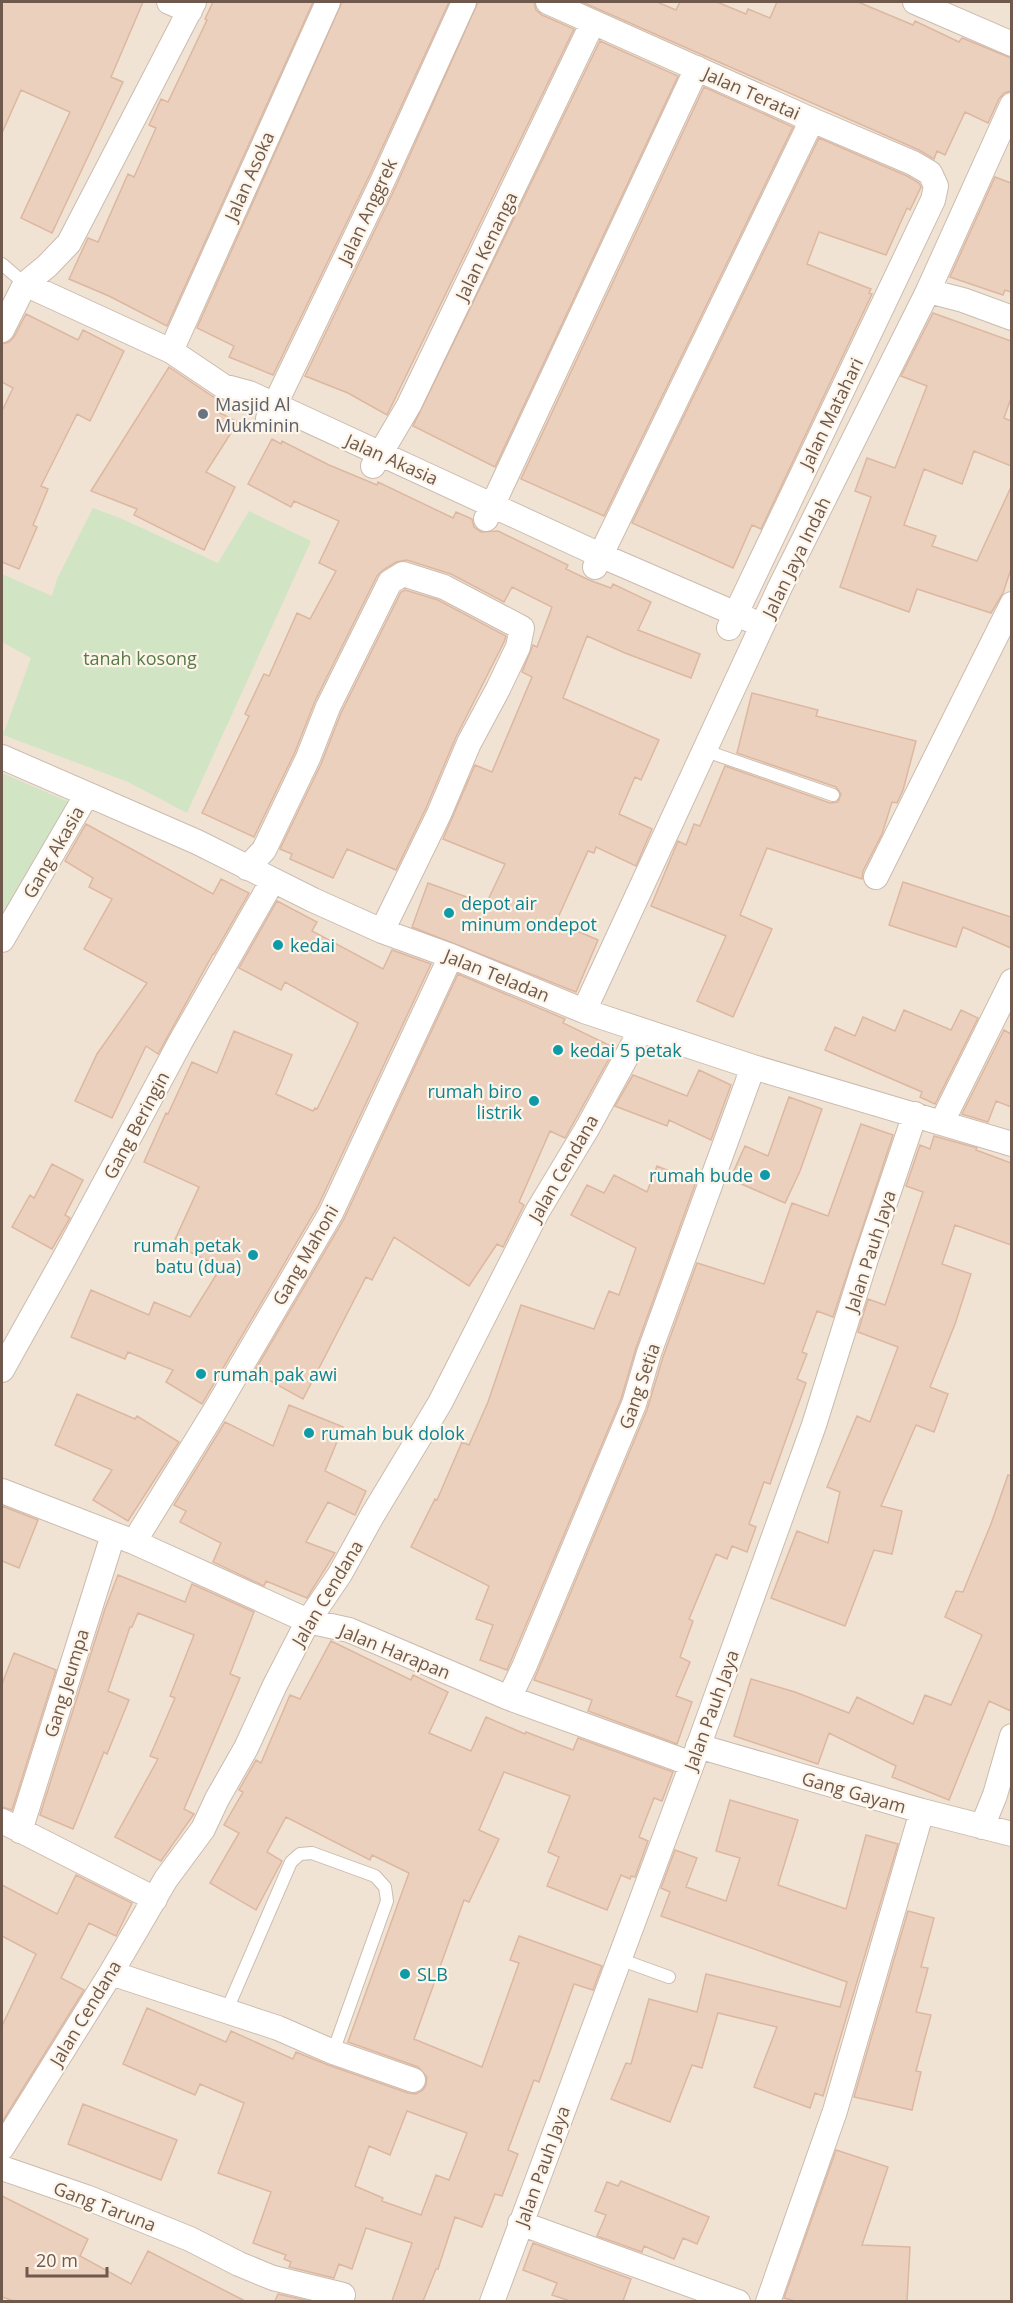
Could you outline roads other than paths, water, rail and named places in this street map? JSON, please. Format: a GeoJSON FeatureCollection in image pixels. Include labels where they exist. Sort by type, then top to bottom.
{"type":"FeatureCollection","features":[{"type":"Feature","properties":{"kind":"street","name":"Jalan Asoka"},"geometry":{"type":"LineString","coordinates":[[171,351],[328,2]]}},
{"type":"Feature","properties":{"kind":"street","name":"Jalan Anggrek"},"geometry":{"type":"LineString","coordinates":[[272,412],[384,178],[464,2]]}},
{"type":"Feature","properties":{"kind":"street","name":"Jalan Teratai"},"geometry":{"type":"LineString","coordinates":[[548,2],[913,163],[930,173],[936,186],[933,200]]}},
{"type":"Feature","properties":{"kind":"street"},"geometry":{"type":"LineString","coordinates":[[915,2],[1011,44]]}},
{"type":"Feature","properties":{"kind":"street"},"geometry":{"type":"LineString","coordinates":[[2,330],[25,284],[47,266],[69,243],[185,4]]}},
{"type":"Feature","properties":{"kind":"street","name":"Jalan Kenanga"},"geometry":{"type":"LineString","coordinates":[[375,460],[409,405],[593,22]]}},
{"type":"Feature","properties":{"kind":"street"},"geometry":{"type":"LineString","coordinates":[[489,511],[697,68]]}},
{"type":"Feature","properties":{"kind":"street","name":"Jalan Jaya Indah"},"geometry":{"type":"LineString","coordinates":[[584,1011],[760,633],[928,291],[1011,105]]}},
{"type":"Feature","properties":{"kind":"street"},"geometry":{"type":"LineString","coordinates":[[597,561],[812,120]]}},
{"type":"Feature","properties":{"kind":"street","name":"Jalan Matahari"},"geometry":{"type":"LineString","coordinates":[[732,620],[933,200]]}},
{"type":"Feature","properties":{"kind":"street","name":"Jalan Akasia"},"geometry":{"type":"LineString","coordinates":[[25,284],[171,351],[223,386],[242,406],[272,412],[760,633]]}},
{"type":"Feature","properties":{"kind":"street"},"geometry":{"type":"LineString","coordinates":[[928,291],[963,300],[1011,318]]}},
{"type":"Feature","properties":{"kind":"street","name":"Jalan Akasia"},"geometry":{"type":"LineString","coordinates":[[223,386],[249,393],[272,412]]}},
{"type":"Feature","properties":{"kind":"street"},"geometry":{"type":"LineString","coordinates":[[247,868],[264,850],[308,759],[328,707],[390,582],[404,574],[444,587],[522,628],[513,657],[469,743],[439,814],[382,931]]}},
{"type":"Feature","properties":{"kind":"street"},"geometry":{"type":"LineString","coordinates":[[876,877],[1011,604]]}},
{"type":"Feature","properties":{"kind":"street","name":"Jalan Teladan"},"geometry":{"type":"LineString","coordinates":[[2,758],[197,842],[382,931],[452,956],[584,1011],[753,1067],[1011,1144]]}},
{"type":"Feature","properties":{"kind":"street","name":"Gang Akasia"},"geometry":{"type":"LineString","coordinates":[[2,940],[87,794]]}},
{"type":"Feature","properties":{"kind":"street","name":"Gang Beringin"},"geometry":{"type":"LineString","coordinates":[[2,1370],[182,1039],[273,880]]}},
{"type":"Feature","properties":{"kind":"street","name":"Gang Mahoni"},"geometry":{"type":"LineString","coordinates":[[123,1538],[216,1408],[331,1213],[452,956]]}},
{"type":"Feature","properties":{"kind":"street"},"geometry":{"type":"LineString","coordinates":[[942,1122],[1011,981]]}},
{"type":"Feature","properties":{"kind":"street","name":"Jalan Cendana"},"geometry":{"type":"LineString","coordinates":[[2,2148],[111,1973],[166,1879],[202,1829],[246,1748],[308,1622],[340,1574],[372,1516],[440,1404],[537,1212],[588,1127],[640,1030]]}},
{"type":"Feature","properties":{"kind":"street","name":"Gang Setia"},"geometry":{"type":"LineString","coordinates":[[509,1698],[634,1404],[649,1353],[753,1067]]}},
{"type":"Feature","properties":{"kind":"street","name":"Jalan Pauh Jaya"},"geometry":{"type":"LineString","coordinates":[[492,2301],[695,1755],[814,1425],[866,1259],[915,1114]]}},
{"type":"Feature","properties":{"kind":"street","name":"Jalan Harapan"},"geometry":{"type":"LineString","coordinates":[[2,1491],[123,1538],[308,1622],[349,1630],[509,1698],[695,1755]]}},
{"type":"Feature","properties":{"kind":"street","name":"Gang Jeumpa"},"geometry":{"type":"LineString","coordinates":[[11,1826],[123,1538]]}},
{"type":"Feature","properties":{"kind":"street"},"geometry":{"type":"LineString","coordinates":[[982,1827],[1011,1736]]}},
{"type":"Feature","properties":{"kind":"street","name":"Gang Gayam"},"geometry":{"type":"LineString","coordinates":[[695,1755],[1011,1834]]}},
{"type":"Feature","properties":{"kind":"street"},"geometry":{"type":"LineString","coordinates":[[768,2301],[834,2111],[922,1812]]}},
{"type":"Feature","properties":{"kind":"street"},"geometry":{"type":"LineString","coordinates":[[11,1826],[155,1899]]}},
{"type":"Feature","properties":{"kind":"street"},"geometry":{"type":"LineString","coordinates":[[111,1973],[278,2028],[333,2052],[414,2080]]}},
{"type":"Feature","properties":{"kind":"street","name":"Gang Taruna"},"geometry":{"type":"LineString","coordinates":[[2,2168],[86,2197],[190,2239],[273,2278],[343,2295]]}},
{"type":"Feature","properties":{"kind":"street"},"geometry":{"type":"LineString","coordinates":[[520,2223],[738,2301]]}},
{"type":"Feature","properties":{"kind":"lane"},"geometry":{"type":"LineString","coordinates":[[2,264],[25,284]]}},
{"type":"Feature","properties":{"kind":"lane"},"geometry":{"type":"LineString","coordinates":[[706,751],[833,795]]}},
{"type":"Feature","properties":{"kind":"lane"},"geometry":{"type":"LineString","coordinates":[[226,2012],[291,1862],[300,1854],[312,1854],[343,1864],[375,1876],[385,1887],[387,1901],[333,2052]]}},
{"type":"Feature","properties":{"kind":"lane"},"geometry":{"type":"LineString","coordinates":[[619,1959],[669,1977]]}},
{"type":"Feature","properties":{"kind":"place","name":"Masjid Al Mukminin"},"geometry":{"type":"Point","coordinates":[203,414]}},
{"type":"Feature","properties":{"kind":"place","name":"depot air minum ondepot"},"geometry":{"type":"Point","coordinates":[449,913]}},
{"type":"Feature","properties":{"kind":"place","name":"kedai"},"geometry":{"type":"Point","coordinates":[278,945]}},
{"type":"Feature","properties":{"kind":"place","name":"kedai 5 petak"},"geometry":{"type":"Point","coordinates":[558,1050]}},
{"type":"Feature","properties":{"kind":"place","name":"rumah biro listrik"},"geometry":{"type":"Point","coordinates":[534,1101]}},
{"type":"Feature","properties":{"kind":"place","name":"rumah bude"},"geometry":{"type":"Point","coordinates":[765,1175]}},
{"type":"Feature","properties":{"kind":"place","name":"rumah petak batu (dua)"},"geometry":{"type":"Point","coordinates":[253,1255]}},
{"type":"Feature","properties":{"kind":"place","name":"rumah pak awi"},"geometry":{"type":"Point","coordinates":[201,1374]}},
{"type":"Feature","properties":{"kind":"place","name":"rumah buk dolok"},"geometry":{"type":"Point","coordinates":[309,1433]}},
{"type":"Feature","properties":{"kind":"place","name":"SLB"},"geometry":{"type":"Point","coordinates":[405,1974]}},
{"type":"Feature","properties":{"kind":"park label","name":"tanah kosong"},"geometry":{"type":"Point","coordinates":[140,658]}}]}
